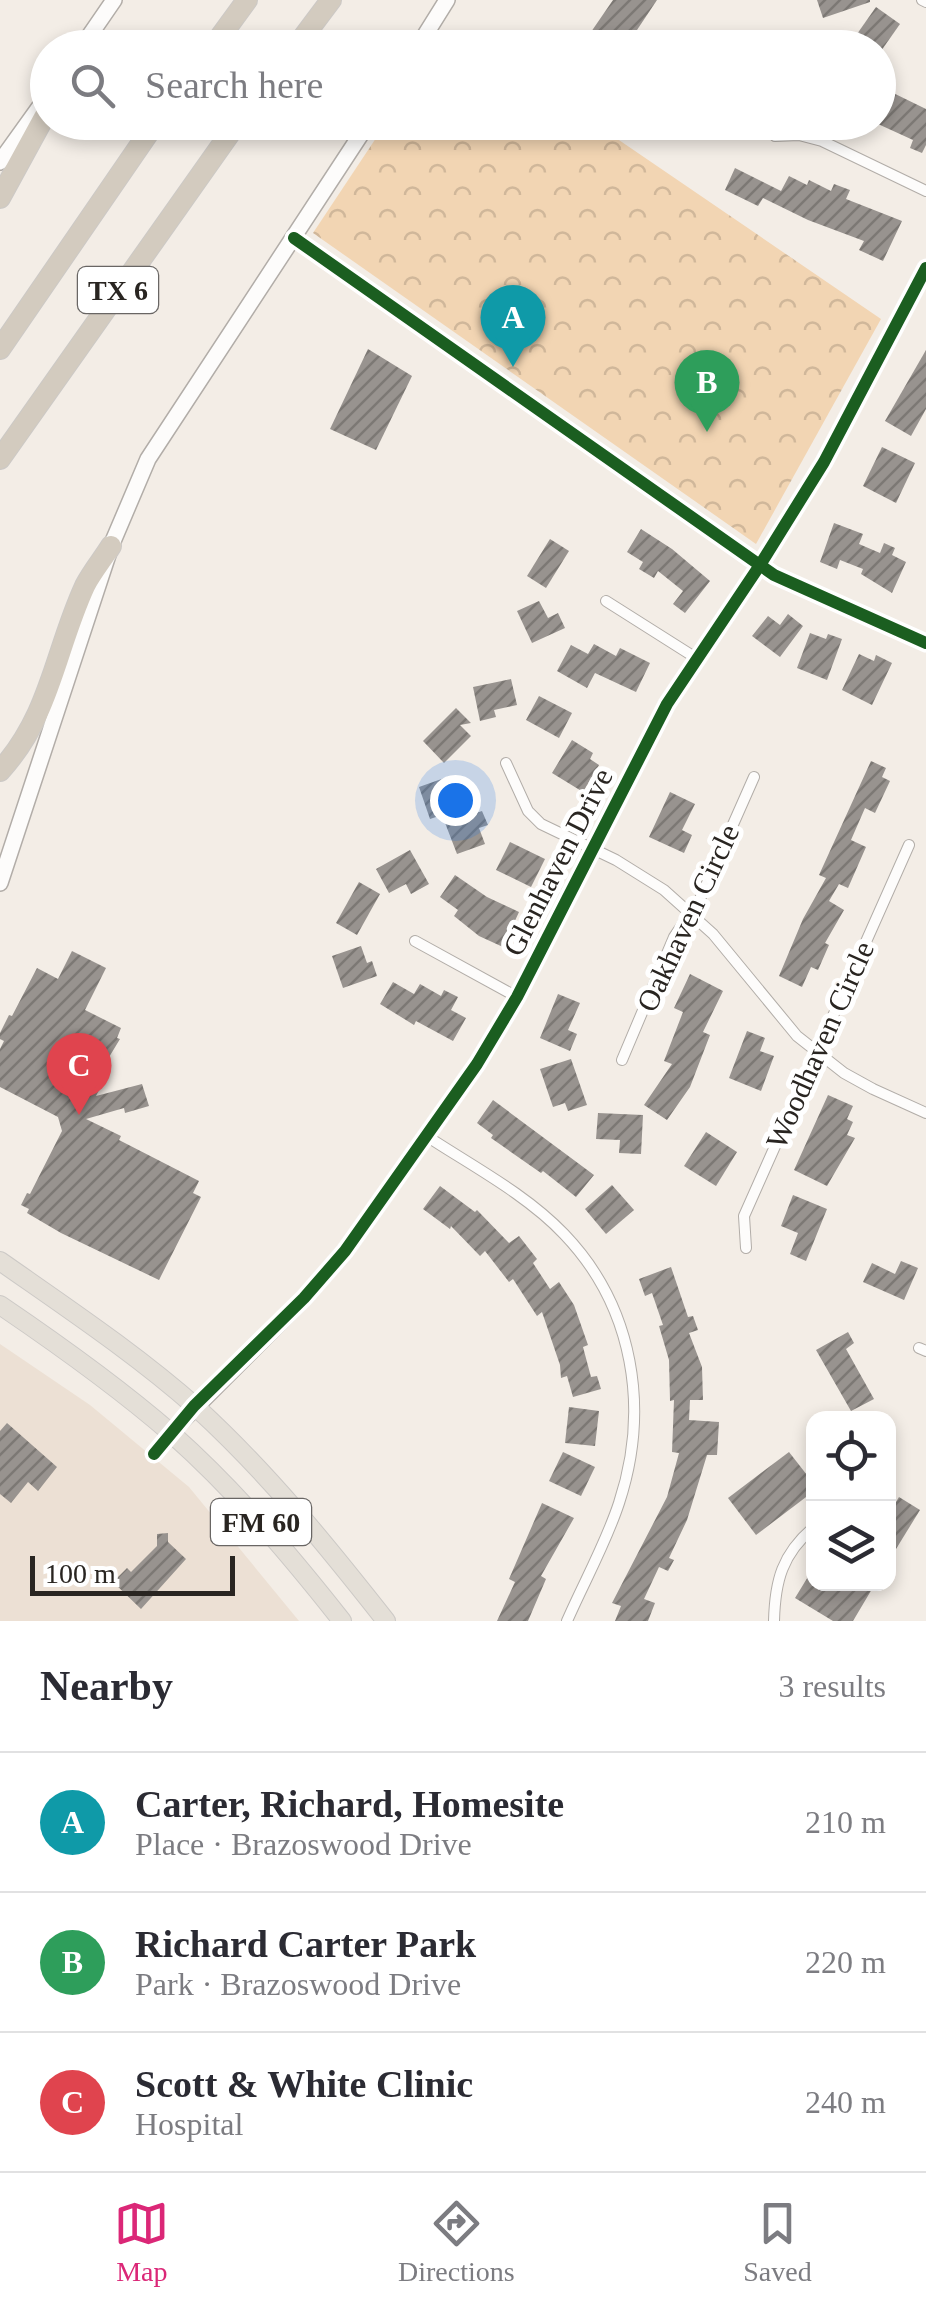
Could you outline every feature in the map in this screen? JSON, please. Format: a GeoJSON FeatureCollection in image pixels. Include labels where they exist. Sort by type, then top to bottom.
{"type":"FeatureCollection","features":[{"type":"Feature","properties":{"kind":"highway"},"geometry":{"type":"LineString","coordinates":[[225,30],[247,0]]}},
{"type":"Feature","properties":{"kind":"highway"},"geometry":{"type":"LineString","coordinates":[[308,30],[331,0]]}},
{"type":"Feature","properties":{"kind":"highway"},"geometry":{"type":"LineString","coordinates":[[0,198],[32,140]]}},
{"type":"Feature","properties":{"kind":"highway","name":"TX 6"},"geometry":{"type":"LineString","coordinates":[[0,350],[144,140]]}},
{"type":"Feature","properties":{"kind":"highway","name":"TX 6"},"geometry":{"type":"LineString","coordinates":[[0,459],[225,140]]}},
{"type":"Feature","properties":{"kind":"highway"},"geometry":{"type":"LineString","coordinates":[[0,771],[44,707],[86,584],[111,546]]}},
{"type":"Feature","properties":{"kind":"main road","name":"FM 60"},"geometry":{"type":"LineString","coordinates":[[0,1260],[130,1353],[194,1406],[306,1520],[386,1621]]}},
{"type":"Feature","properties":{"kind":"main road","name":"FM 60"},"geometry":{"type":"LineString","coordinates":[[0,1305],[170,1432],[254,1515],[342,1621]]}},
{"type":"Feature","properties":{"kind":"street"},"geometry":{"type":"LineString","coordinates":[[93,30],[114,0]]}},
{"type":"Feature","properties":{"kind":"street"},"geometry":{"type":"LineString","coordinates":[[428,30],[447,0]]}},
{"type":"Feature","properties":{"kind":"street"},"geometry":{"type":"LineString","coordinates":[[0,162],[30,120]]}},
{"type":"Feature","properties":{"kind":"street"},"geometry":{"type":"LineString","coordinates":[[0,883],[111,546],[148,460],[357,140]]}},
{"type":"Feature","properties":{"kind":"street"},"geometry":{"type":"LineString","coordinates":[[816,140],[926,192]]}},
{"type":"Feature","properties":{"kind":"street"},"geometry":{"type":"LineString","coordinates":[[294,238],[760,566],[792,586],[926,643]]}},
{"type":"Feature","properties":{"kind":"street","name":"Glenhaven Drive"},"geometry":{"type":"LineString","coordinates":[[170,1432],[345,1252],[428,1138],[517,997],[667,704],[824,462],[924,277]]}},
{"type":"Feature","properties":{"kind":"street"},"geometry":{"type":"LineString","coordinates":[[606,601],[696,658]]}},
{"type":"Feature","properties":{"kind":"street"},"geometry":{"type":"LineString","coordinates":[[506,763],[528,811],[542,824],[634,870],[690,911],[787,1026],[816,1052],[873,1090],[926,1113]]}},
{"type":"Feature","properties":{"kind":"street","name":"Oakhaven Circle"},"geometry":{"type":"LineString","coordinates":[[622,1060],[674,937],[700,899],[754,777]]}},
{"type":"Feature","properties":{"kind":"street","name":"Woodhaven Circle"},"geometry":{"type":"LineString","coordinates":[[746,1248],[744,1216],[909,844]]}},
{"type":"Feature","properties":{"kind":"street"},"geometry":{"type":"LineString","coordinates":[[415,942],[517,997]]}},
{"type":"Feature","properties":{"kind":"street"},"geometry":{"type":"LineString","coordinates":[[428,1138],[532,1206],[563,1232],[593,1267],[621,1325],[636,1402],[629,1468],[618,1506],[567,1621]]}},
{"type":"Feature","properties":{"kind":"street"},"geometry":{"type":"LineString","coordinates":[[154,1454],[170,1432]]}},
{"type":"Feature","properties":{"kind":"street"},"geometry":{"type":"LineString","coordinates":[[774,1621],[779,1572],[796,1542],[806,1534]]}},
{"type":"Feature","properties":{"kind":"shaded area"},"geometry":{"type":"Polygon","coordinates":[[[0,1344],[90,1405],[189,1487],[299,1621],[0,1621],[0,1344]]]}},
{"type":"Feature","properties":{"kind":"green space"},"geometry":{"type":"Polygon","coordinates":[[[375,140],[619,140],[881,319],[756,544],[313,233],[375,140]]]}},
{"type":"Feature","properties":{"kind":"building"},"geometry":{"type":"Polygon","coordinates":[[[613,0],[657,0],[637,30],[592,30],[613,0]]]}},
{"type":"Feature","properties":{"kind":"building"},"geometry":{"type":"Polygon","coordinates":[[[817,0],[870,0],[870,2],[823,18],[817,0]]]}},
{"type":"Feature","properties":{"kind":"building"},"geometry":{"type":"Polygon","coordinates":[[[876,7],[900,24],[896,30],[860,30],[876,7]]]}},
{"type":"Feature","properties":{"kind":"building"},"geometry":{"type":"Polygon","coordinates":[[[896,94],[926,109],[926,145],[922,153],[910,148],[913,140],[896,132],[896,94]]]}},
{"type":"Feature","properties":{"kind":"building"},"geometry":{"type":"Polygon","coordinates":[[[735,168],[781,191],[789,176],[831,191],[834,184],[850,190],[846,199],[902,221],[883,261],[859,250],[864,241],[763,198],[758,206],[725,190],[735,168]]]}},
{"type":"Feature","properties":{"kind":"building"},"geometry":{"type":"Polygon","coordinates":[[[368,349],[412,376],[376,450],[330,429],[368,349]]]}},
{"type":"Feature","properties":{"kind":"building"},"geometry":{"type":"Polygon","coordinates":[[[926,350],[926,409],[911,436],[885,421],[926,350]]]}},
{"type":"Feature","properties":{"kind":"building"},"geometry":{"type":"Polygon","coordinates":[[[882,447],[915,463],[896,503],[863,486],[882,447]]]}},
{"type":"Feature","properties":{"kind":"building"},"geometry":{"type":"Polygon","coordinates":[[[834,523],[863,534],[859,544],[880,553],[884,543],[895,548],[892,555],[906,562],[892,593],[861,574],[863,569],[840,560],[837,569],[820,562],[834,523]]]}},
{"type":"Feature","properties":{"kind":"building"},"geometry":{"type":"Polygon","coordinates":[[[641,529],[710,581],[685,613],[673,604],[683,591],[658,571],[654,578],[639,569],[643,562],[627,552],[641,529]]]}},
{"type":"Feature","properties":{"kind":"building"},"geometry":{"type":"Polygon","coordinates":[[[550,539],[569,551],[546,588],[527,576],[550,539]]]}},
{"type":"Feature","properties":{"kind":"building"},"geometry":{"type":"Polygon","coordinates":[[[539,601],[548,618],[558,613],[565,628],[532,643],[517,611],[539,601]]]}},
{"type":"Feature","properties":{"kind":"building"},"geometry":{"type":"Polygon","coordinates":[[[788,614],[803,626],[780,657],[752,636],[768,616],[780,625],[788,614]]]}},
{"type":"Feature","properties":{"kind":"building"},"geometry":{"type":"Polygon","coordinates":[[[810,633],[842,639],[827,680],[797,668],[810,633]]]}},
{"type":"Feature","properties":{"kind":"building"},"geometry":{"type":"Polygon","coordinates":[[[594,644],[616,656],[620,648],[650,663],[636,692],[595,673],[587,688],[557,671],[571,645],[588,654],[594,644]]]}},
{"type":"Feature","properties":{"kind":"building"},"geometry":{"type":"Polygon","coordinates":[[[859,654],[874,661],[876,655],[892,663],[872,705],[842,690],[859,654]]]}},
{"type":"Feature","properties":{"kind":"building"},"geometry":{"type":"Polygon","coordinates":[[[511,679],[517,705],[494,710],[496,717],[480,721],[473,687],[511,679]]]}},
{"type":"Feature","properties":{"kind":"building"},"geometry":{"type":"Polygon","coordinates":[[[539,696],[572,713],[559,738],[526,720],[539,696]]]}},
{"type":"Feature","properties":{"kind":"building"},"geometry":{"type":"Polygon","coordinates":[[[456,708],[471,723],[460,725],[471,736],[444,763],[423,741],[456,708]]]}},
{"type":"Feature","properties":{"kind":"building"},"geometry":{"type":"Polygon","coordinates":[[[572,740],[593,753],[590,759],[599,765],[583,792],[552,773],[572,740]]]}},
{"type":"Feature","properties":{"kind":"building"},"geometry":{"type":"Polygon","coordinates":[[[871,761],[886,768],[882,777],[890,781],[875,813],[865,808],[851,840],[866,847],[848,888],[839,884],[829,901],[844,910],[825,943],[829,945],[818,970],[811,967],[802,987],[779,976],[803,919],[826,878],[819,875],[871,761]]]}},
{"type":"Feature","properties":{"kind":"building"},"geometry":{"type":"Polygon","coordinates":[[[450,776],[465,817],[482,811],[488,825],[479,828],[485,844],[457,854],[442,815],[430,819],[419,787],[450,776]]]}},
{"type":"Feature","properties":{"kind":"building"},"geometry":{"type":"Polygon","coordinates":[[[670,792],[695,804],[682,830],[692,835],[684,853],[649,837],[670,792]]]}},
{"type":"Feature","properties":{"kind":"building"},"geometry":{"type":"Polygon","coordinates":[[[510,842],[545,859],[531,887],[496,870],[510,842]]]}},
{"type":"Feature","properties":{"kind":"building"},"geometry":{"type":"Polygon","coordinates":[[[410,850],[429,884],[411,894],[406,884],[389,893],[376,869],[410,850]]]}},
{"type":"Feature","properties":{"kind":"building"},"geometry":{"type":"Polygon","coordinates":[[[455,875],[487,897],[519,912],[503,947],[479,936],[454,916],[458,910],[440,897],[455,875]]]}},
{"type":"Feature","properties":{"kind":"building"},"geometry":{"type":"Polygon","coordinates":[[[359,882],[380,894],[357,935],[336,923],[359,882]]]}},
{"type":"Feature","properties":{"kind":"building"},"geometry":{"type":"Polygon","coordinates":[[[361,946],[377,976],[343,988],[332,956],[361,946]]]}},
{"type":"Feature","properties":{"kind":"building"},"geometry":{"type":"Polygon","coordinates":[[[72,951],[106,968],[85,1010],[121,1028],[117,1038],[120,1039],[97,1077],[104,1080],[96,1096],[142,1084],[149,1106],[125,1113],[124,1108],[86,1119],[199,1181],[193,1193],[201,1197],[159,1280],[61,1233],[27,1213],[29,1209],[21,1205],[62,1131],[58,1117],[0,1087],[0,1049],[4,1041],[0,1033],[37,968],[58,979],[72,951]]]}},
{"type":"Feature","properties":{"kind":"building"},"geometry":{"type":"Polygon","coordinates":[[[690,974],[723,991],[703,1032],[710,1035],[690,1087],[667,1120],[644,1105],[672,1064],[664,1061],[683,1012],[674,1008],[690,974]]]}},
{"type":"Feature","properties":{"kind":"building"},"geometry":{"type":"Polygon","coordinates":[[[393,982],[414,994],[420,984],[441,996],[444,990],[458,997],[451,1010],[466,1018],[453,1041],[416,1021],[414,1025],[380,1004],[393,982]]]}},
{"type":"Feature","properties":{"kind":"building"},"geometry":{"type":"Polygon","coordinates":[[[558,994],[580,1003],[568,1030],[577,1034],[570,1051],[540,1038],[558,994]]]}},
{"type":"Feature","properties":{"kind":"building"},"geometry":{"type":"Polygon","coordinates":[[[747,1031],[765,1038],[760,1051],[774,1056],[761,1091],[729,1078],[747,1031]]]}},
{"type":"Feature","properties":{"kind":"building"},"geometry":{"type":"Polygon","coordinates":[[[571,1059],[587,1105],[568,1111],[565,1103],[553,1107],[540,1069],[571,1059]]]}},
{"type":"Feature","properties":{"kind":"building"},"geometry":{"type":"Polygon","coordinates":[[[828,1095],[853,1106],[847,1119],[853,1122],[847,1135],[855,1138],[827,1186],[794,1170],[828,1095]]]}},
{"type":"Feature","properties":{"kind":"building"},"geometry":{"type":"Polygon","coordinates":[[[493,1100],[594,1175],[576,1197],[491,1138],[493,1135],[477,1123],[493,1100]]]}},
{"type":"Feature","properties":{"kind":"building"},"geometry":{"type":"Polygon","coordinates":[[[598,1113],[643,1115],[641,1154],[619,1153],[620,1140],[596,1139],[598,1113]]]}},
{"type":"Feature","properties":{"kind":"building"},"geometry":{"type":"Polygon","coordinates":[[[706,1132],[737,1152],[716,1186],[684,1166],[706,1132]]]}},
{"type":"Feature","properties":{"kind":"building"},"geometry":{"type":"Polygon","coordinates":[[[612,1185],[634,1210],[606,1234],[585,1209],[612,1185]]]}},
{"type":"Feature","properties":{"kind":"building"},"geometry":{"type":"Polygon","coordinates":[[[440,1186],[477,1210],[509,1243],[519,1236],[537,1259],[533,1263],[550,1289],[559,1282],[574,1305],[588,1345],[583,1347],[591,1377],[597,1376],[601,1389],[573,1397],[567,1376],[561,1378],[542,1312],[537,1316],[513,1279],[509,1282],[485,1251],[480,1256],[451,1226],[450,1229],[423,1209],[440,1186]]]}},
{"type":"Feature","properties":{"kind":"building"},"geometry":{"type":"Polygon","coordinates":[[[793,1195],[827,1209],[806,1261],[790,1254],[798,1233],[781,1226],[793,1195]]]}},
{"type":"Feature","properties":{"kind":"building"},"geometry":{"type":"Polygon","coordinates":[[[901,1261],[918,1268],[904,1300],[863,1282],[872,1263],[895,1274],[901,1261]]]}},
{"type":"Feature","properties":{"kind":"building"},"geometry":{"type":"Polygon","coordinates":[[[671,1267],[688,1317],[693,1316],[698,1330],[689,1333],[702,1367],[703,1400],[690,1400],[689,1420],[719,1422],[717,1455],[707,1455],[687,1520],[669,1558],[674,1560],[668,1571],[659,1567],[644,1599],[655,1603],[648,1621],[615,1621],[621,1606],[612,1603],[667,1497],[679,1453],[672,1452],[674,1400],[670,1401],[669,1360],[659,1326],[663,1325],[652,1293],[645,1296],[639,1279],[671,1267]]]}},
{"type":"Feature","properties":{"kind":"building"},"geometry":{"type":"Polygon","coordinates":[[[848,1332],[854,1343],[846,1349],[874,1399],[851,1411],[816,1350],[848,1332]]]}},
{"type":"Feature","properties":{"kind":"building"},"geometry":{"type":"Polygon","coordinates":[[[569,1407],[599,1411],[595,1446],[565,1443],[569,1407]]]}},
{"type":"Feature","properties":{"kind":"building"},"geometry":{"type":"Polygon","coordinates":[[[7,1423],[57,1467],[38,1491],[28,1482],[11,1503],[0,1494],[0,1431],[7,1423]]]}},
{"type":"Feature","properties":{"kind":"building"},"geometry":{"type":"Polygon","coordinates":[[[563,1452],[595,1467],[581,1496],[549,1481],[563,1452]]]}},
{"type":"Feature","properties":{"kind":"building"},"geometry":{"type":"Polygon","coordinates":[[[789,1452],[806,1474],[806,1497],[756,1535],[728,1498],[789,1452]]]}},
{"type":"Feature","properties":{"kind":"building"},"geometry":{"type":"Polygon","coordinates":[[[899,1497],[920,1510],[896,1549],[899,1497]]]}},
{"type":"Feature","properties":{"kind":"building"},"geometry":{"type":"Polygon","coordinates":[[[542,1503],[574,1518],[541,1576],[546,1579],[528,1621],[497,1621],[515,1582],[509,1579],[542,1503]]]}},
{"type":"Feature","properties":{"kind":"building"},"geometry":{"type":"Polygon","coordinates":[[[168,1533],[168,1542],[186,1559],[141,1609],[113,1582],[127,1568],[131,1572],[157,1546],[157,1534],[168,1533]]]}},
{"type":"Feature","properties":{"kind":"building"},"geometry":{"type":"Polygon","coordinates":[[[806,1580],[806,1591],[871,1591],[853,1621],[833,1621],[795,1598],[806,1580]]]}},
{"type":"Feature","properties":{"kind":"cycle path"},"geometry":{"type":"LineString","coordinates":[[294,238],[774,575],[926,643]]}},
{"type":"Feature","properties":{"kind":"cycle path"},"geometry":{"type":"LineString","coordinates":[[154,1454],[194,1406],[304,1298],[345,1251],[477,1064],[517,997],[667,704],[824,462],[926,268]]}},
{"type":"Feature","properties":{"kind":"place","name":"Carter, Richard, Homesite"},"geometry":{"type":"Point","coordinates":[513,367]}},
{"type":"Feature","properties":{"kind":"place","name":"Richard Carter Park"},"geometry":{"type":"Point","coordinates":[707,432]}},
{"type":"Feature","properties":{"kind":"place","name":"Scott & White Clinic"},"geometry":{"type":"Point","coordinates":[79,1115]}}]}
